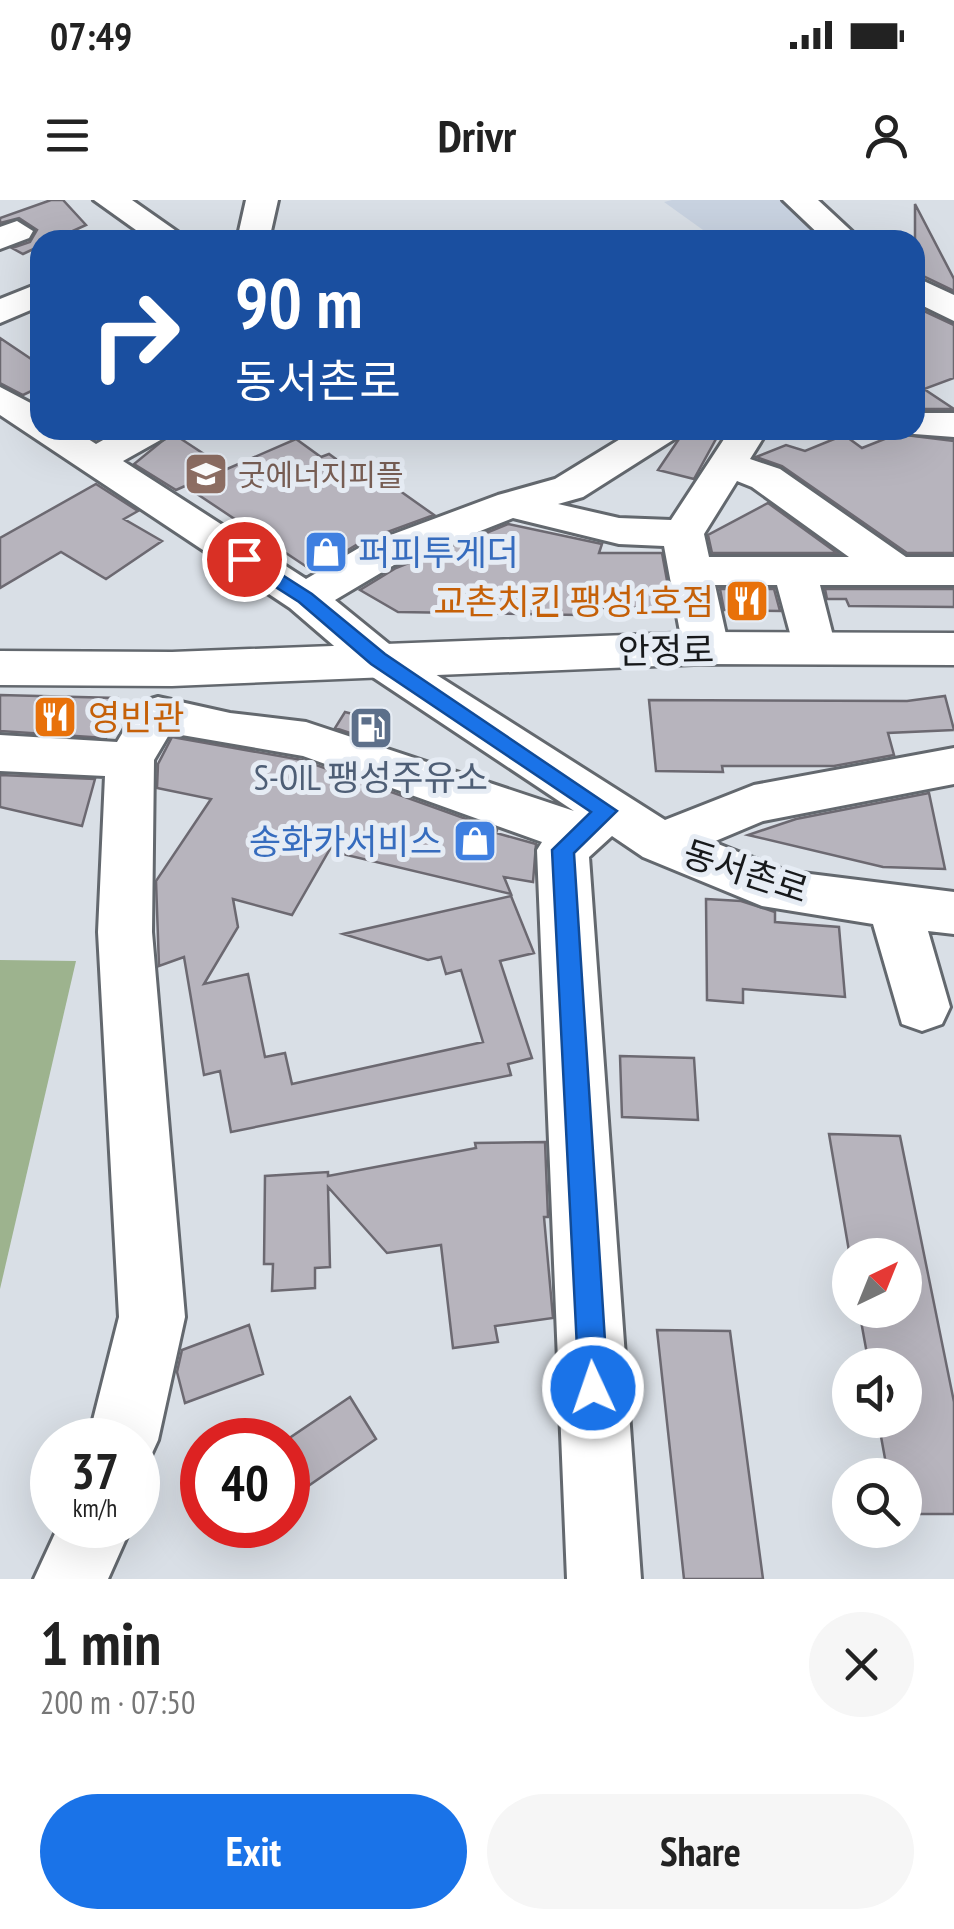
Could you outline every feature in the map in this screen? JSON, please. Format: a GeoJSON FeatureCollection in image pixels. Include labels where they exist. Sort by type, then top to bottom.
{"type":"FeatureCollection","features":[{"type":"Feature","properties":{"kind":"main road","name":"안정로"},"geometry":{"type":"LineString","coordinates":[[0,642],[196,642],[378,659],[706,648],[954,649]]}},
{"type":"Feature","properties":{"kind":"main road","name":"안정로"},"geometry":{"type":"LineString","coordinates":[[0,668],[153,714],[378,659]]}},
{"type":"Feature","properties":{"kind":"street"},"geometry":{"type":"LineString","coordinates":[[110,200],[152,230]]}},
{"type":"Feature","properties":{"kind":"street"},"geometry":{"type":"LineString","coordinates":[[254,230],[262,200]]}},
{"type":"Feature","properties":{"kind":"street"},"geometry":{"type":"LineString","coordinates":[[799,200],[833,230]]}},
{"type":"Feature","properties":{"kind":"street"},"geometry":{"type":"LineString","coordinates":[[925,292],[954,310]]}},
{"type":"Feature","properties":{"kind":"street"},"geometry":{"type":"LineString","coordinates":[[0,312],[30,298]]}},
{"type":"Feature","properties":{"kind":"street"},"geometry":{"type":"LineString","coordinates":[[0,398],[30,418]]}},
{"type":"Feature","properties":{"kind":"street"},"geometry":{"type":"LineString","coordinates":[[925,425],[954,425]]}},
{"type":"Feature","properties":{"kind":"street","name":"동서촌로"},"geometry":{"type":"LineString","coordinates":[[63,440],[305,598],[592,823],[662,842],[781,891],[954,913]]}},
{"type":"Feature","properties":{"kind":"street"},"geometry":{"type":"LineString","coordinates":[[93,461],[132,440]]}},
{"type":"Feature","properties":{"kind":"street"},"geometry":{"type":"LineString","coordinates":[[305,598],[379,555],[510,504],[569,488],[646,440]]}},
{"type":"Feature","properties":{"kind":"street"},"geometry":{"type":"LineString","coordinates":[[706,648],[687,553],[738,447],[766,478],[897,571]]}},
{"type":"Feature","properties":{"kind":"street"},"geometry":{"type":"LineString","coordinates":[[510,504],[619,531],[687,553],[794,571],[954,571]]}},
{"type":"Feature","properties":{"kind":"street"},"geometry":{"type":"LineString","coordinates":[[794,571],[813,648]]}},
{"type":"Feature","properties":{"kind":"street"},"geometry":{"type":"LineString","coordinates":[[0,752],[153,714],[230,730],[306,739],[514,809],[592,823]]}},
{"type":"Feature","properties":{"kind":"street"},"geometry":{"type":"LineString","coordinates":[[128,1418],[152,1317],[125,932],[153,714]]}},
{"type":"Feature","properties":{"kind":"street"},"geometry":{"type":"LineString","coordinates":[[662,842],[754,804],[954,766]]}},
{"type":"Feature","properties":{"kind":"street"},"geometry":{"type":"LineString","coordinates":[[592,823],[563,850],[604,1579]]}},
{"type":"Feature","properties":{"kind":"street"},"geometry":{"type":"LineString","coordinates":[[895,907],[922,1007]]}},
{"type":"Feature","properties":{"kind":"street"},"geometry":{"type":"LineString","coordinates":[[71,1579],[85,1548]]}},
{"type":"Feature","properties":{"kind":"shaded area"},"geometry":{"type":"Polygon","coordinates":[[[792,200],[826,230],[703,230],[664,202],[792,200]]]}},
{"type":"Feature","properties":{"kind":"green space"},"geometry":{"type":"Polygon","coordinates":[[[0,960],[76,961],[0,1289],[0,960]]]}},
{"type":"Feature","properties":{"kind":"building"},"geometry":{"type":"Polygon","coordinates":[[[51,200],[63,200],[86,225],[75,230],[37,230],[19,218],[0,223],[0,218],[51,200]]]}},
{"type":"Feature","properties":{"kind":"building"},"geometry":{"type":"Polygon","coordinates":[[[915,204],[954,279],[954,291],[925,277],[925,230],[915,230],[915,204]]]}},
{"type":"Feature","properties":{"kind":"building"},"geometry":{"type":"Polygon","coordinates":[[[30,242],[30,251],[23,254],[12,248],[30,242]]]}},
{"type":"Feature","properties":{"kind":"building"},"geometry":{"type":"Polygon","coordinates":[[[925,311],[954,325],[954,378],[925,389],[925,311]]]}},
{"type":"Feature","properties":{"kind":"building"},"geometry":{"type":"Polygon","coordinates":[[[0,338],[30,358],[30,392],[23,395],[0,383],[0,338]]]}},
{"type":"Feature","properties":{"kind":"building"},"geometry":{"type":"Polygon","coordinates":[[[925,390],[954,409],[925,409],[925,390]]]}},
{"type":"Feature","properties":{"kind":"building"},"geometry":{"type":"Polygon","coordinates":[[[925,437],[954,441],[954,553],[907,553],[782,466],[756,457],[786,445],[805,451],[832,440],[851,440],[862,448],[882,440],[925,437]]]}},
{"type":"Feature","properties":{"kind":"building"},"geometry":{"type":"Polygon","coordinates":[[[163,440],[183,440],[227,469],[297,440],[321,457],[329,454],[358,475],[369,469],[434,515],[363,541],[313,571],[185,486],[176,490],[134,464],[163,440]]]}},
{"type":"Feature","properties":{"kind":"building"},"geometry":{"type":"Polygon","coordinates":[[[678,440],[715,440],[694,479],[658,470],[678,440]]]}},
{"type":"Feature","properties":{"kind":"building"},"geometry":{"type":"Polygon","coordinates":[[[96,484],[138,511],[124,519],[162,541],[106,579],[61,552],[0,588],[0,538],[96,484]]]}},
{"type":"Feature","properties":{"kind":"building"},"geometry":{"type":"Polygon","coordinates":[[[768,503],[837,553],[712,553],[708,535],[768,503]]]}},
{"type":"Feature","properties":{"kind":"building"},"geometry":{"type":"Polygon","coordinates":[[[508,524],[602,544],[599,553],[662,553],[672,608],[579,608],[579,615],[398,612],[360,590],[396,568],[469,539],[478,545],[481,535],[508,524]]]}},
{"type":"Feature","properties":{"kind":"building"},"geometry":{"type":"Polygon","coordinates":[[[720,589],[774,589],[780,611],[724,610],[720,589]]]}},
{"type":"Feature","properties":{"kind":"building"},"geometry":{"type":"Polygon","coordinates":[[[825,589],[954,589],[954,607],[849,606],[846,599],[827,599],[825,589]]]}},
{"type":"Feature","properties":{"kind":"building"},"geometry":{"type":"Polygon","coordinates":[[[0,695],[117,698],[106,738],[0,731],[0,695]]]}},
{"type":"Feature","properties":{"kind":"building"},"geometry":{"type":"Polygon","coordinates":[[[945,696],[954,730],[888,733],[894,755],[834,766],[722,766],[723,772],[656,771],[649,700],[907,701],[945,696]]]}},
{"type":"Feature","properties":{"kind":"building"},"geometry":{"type":"Polygon","coordinates":[[[345,712],[384,722],[374,741],[335,728],[345,712]]]}},
{"type":"Feature","properties":{"kind":"building"},"geometry":{"type":"Polygon","coordinates":[[[172,737],[302,760],[497,830],[496,833],[536,844],[533,882],[504,877],[511,894],[338,853],[334,842],[292,915],[233,899],[238,927],[204,984],[248,974],[265,1057],[285,1053],[292,1084],[483,1042],[461,970],[446,974],[441,957],[428,960],[343,934],[511,896],[534,953],[500,961],[532,1058],[508,1064],[511,1075],[231,1132],[220,1071],[204,1075],[184,957],[159,966],[156,881],[211,799],[157,788],[158,764],[172,737]]]}},
{"type":"Feature","properties":{"kind":"building"},"geometry":{"type":"Polygon","coordinates":[[[0,775],[95,779],[82,826],[0,807],[0,775]]]}},
{"type":"Feature","properties":{"kind":"building"},"geometry":{"type":"Polygon","coordinates":[[[929,793],[945,869],[883,867],[748,835],[796,819],[929,793]]]}},
{"type":"Feature","properties":{"kind":"building"},"geometry":{"type":"Polygon","coordinates":[[[706,899],[741,901],[775,912],[775,922],[839,927],[845,997],[743,989],[743,1003],[707,1000],[706,899]]]}},
{"type":"Feature","properties":{"kind":"building"},"geometry":{"type":"Polygon","coordinates":[[[620,1056],[694,1058],[698,1120],[622,1117],[620,1056]]]}},
{"type":"Feature","properties":{"kind":"building"},"geometry":{"type":"Polygon","coordinates":[[[829,1134],[900,1136],[921,1238],[847,1238],[829,1134]]]}},
{"type":"Feature","properties":{"kind":"building"},"geometry":{"type":"Polygon","coordinates":[[[545,1142],[548,1217],[544,1217],[553,1318],[495,1326],[498,1342],[453,1348],[441,1245],[387,1253],[328,1187],[330,1267],[315,1268],[315,1288],[272,1291],[273,1264],[264,1264],[265,1176],[328,1172],[328,1176],[476,1148],[475,1143],[545,1142]]]}},
{"type":"Feature","properties":{"kind":"building"},"geometry":{"type":"Polygon","coordinates":[[[922,1244],[954,1402],[954,1514],[922,1514],[922,1458],[885,1458],[881,1438],[922,1438],[922,1348],[866,1348],[862,1328],[922,1328],[922,1244]]]}},
{"type":"Feature","properties":{"kind":"building"},"geometry":{"type":"Polygon","coordinates":[[[249,1325],[263,1374],[185,1403],[177,1372],[182,1350],[249,1325]]]}},
{"type":"Feature","properties":{"kind":"building"},"geometry":{"type":"Polygon","coordinates":[[[657,1330],[730,1331],[763,1579],[684,1579],[657,1330]]]}},
{"type":"Feature","properties":{"kind":"building"},"geometry":{"type":"Polygon","coordinates":[[[350,1397],[376,1439],[310,1485],[310,1424],[350,1397]]]}},
{"type":"Feature","properties":{"kind":"place","name":"굿에너지피플"},"geometry":{"type":"Point","coordinates":[206,474]}},
{"type":"Feature","properties":{"kind":"place","name":"퍼피투게더"},"geometry":{"type":"Point","coordinates":[326,552]}},
{"type":"Feature","properties":{"kind":"place","name":"교촌치킨 팽성1호점"},"geometry":{"type":"Point","coordinates":[747,601]}},
{"type":"Feature","properties":{"kind":"place","name":"영빈관"},"geometry":{"type":"Point","coordinates":[55,717]}},
{"type":"Feature","properties":{"kind":"place","name":"S-OIL 팽성주유소"},"geometry":{"type":"Point","coordinates":[371,728]}},
{"type":"Feature","properties":{"kind":"place","name":"송화카서비스"},"geometry":{"type":"Point","coordinates":[475,841]}},
{"type":"Feature","properties":{"kind":"route"},"geometry":{"type":"LineString","coordinates":[[244,559],[305,598],[378,659],[606,811],[563,850],[593,1388]]}}]}
